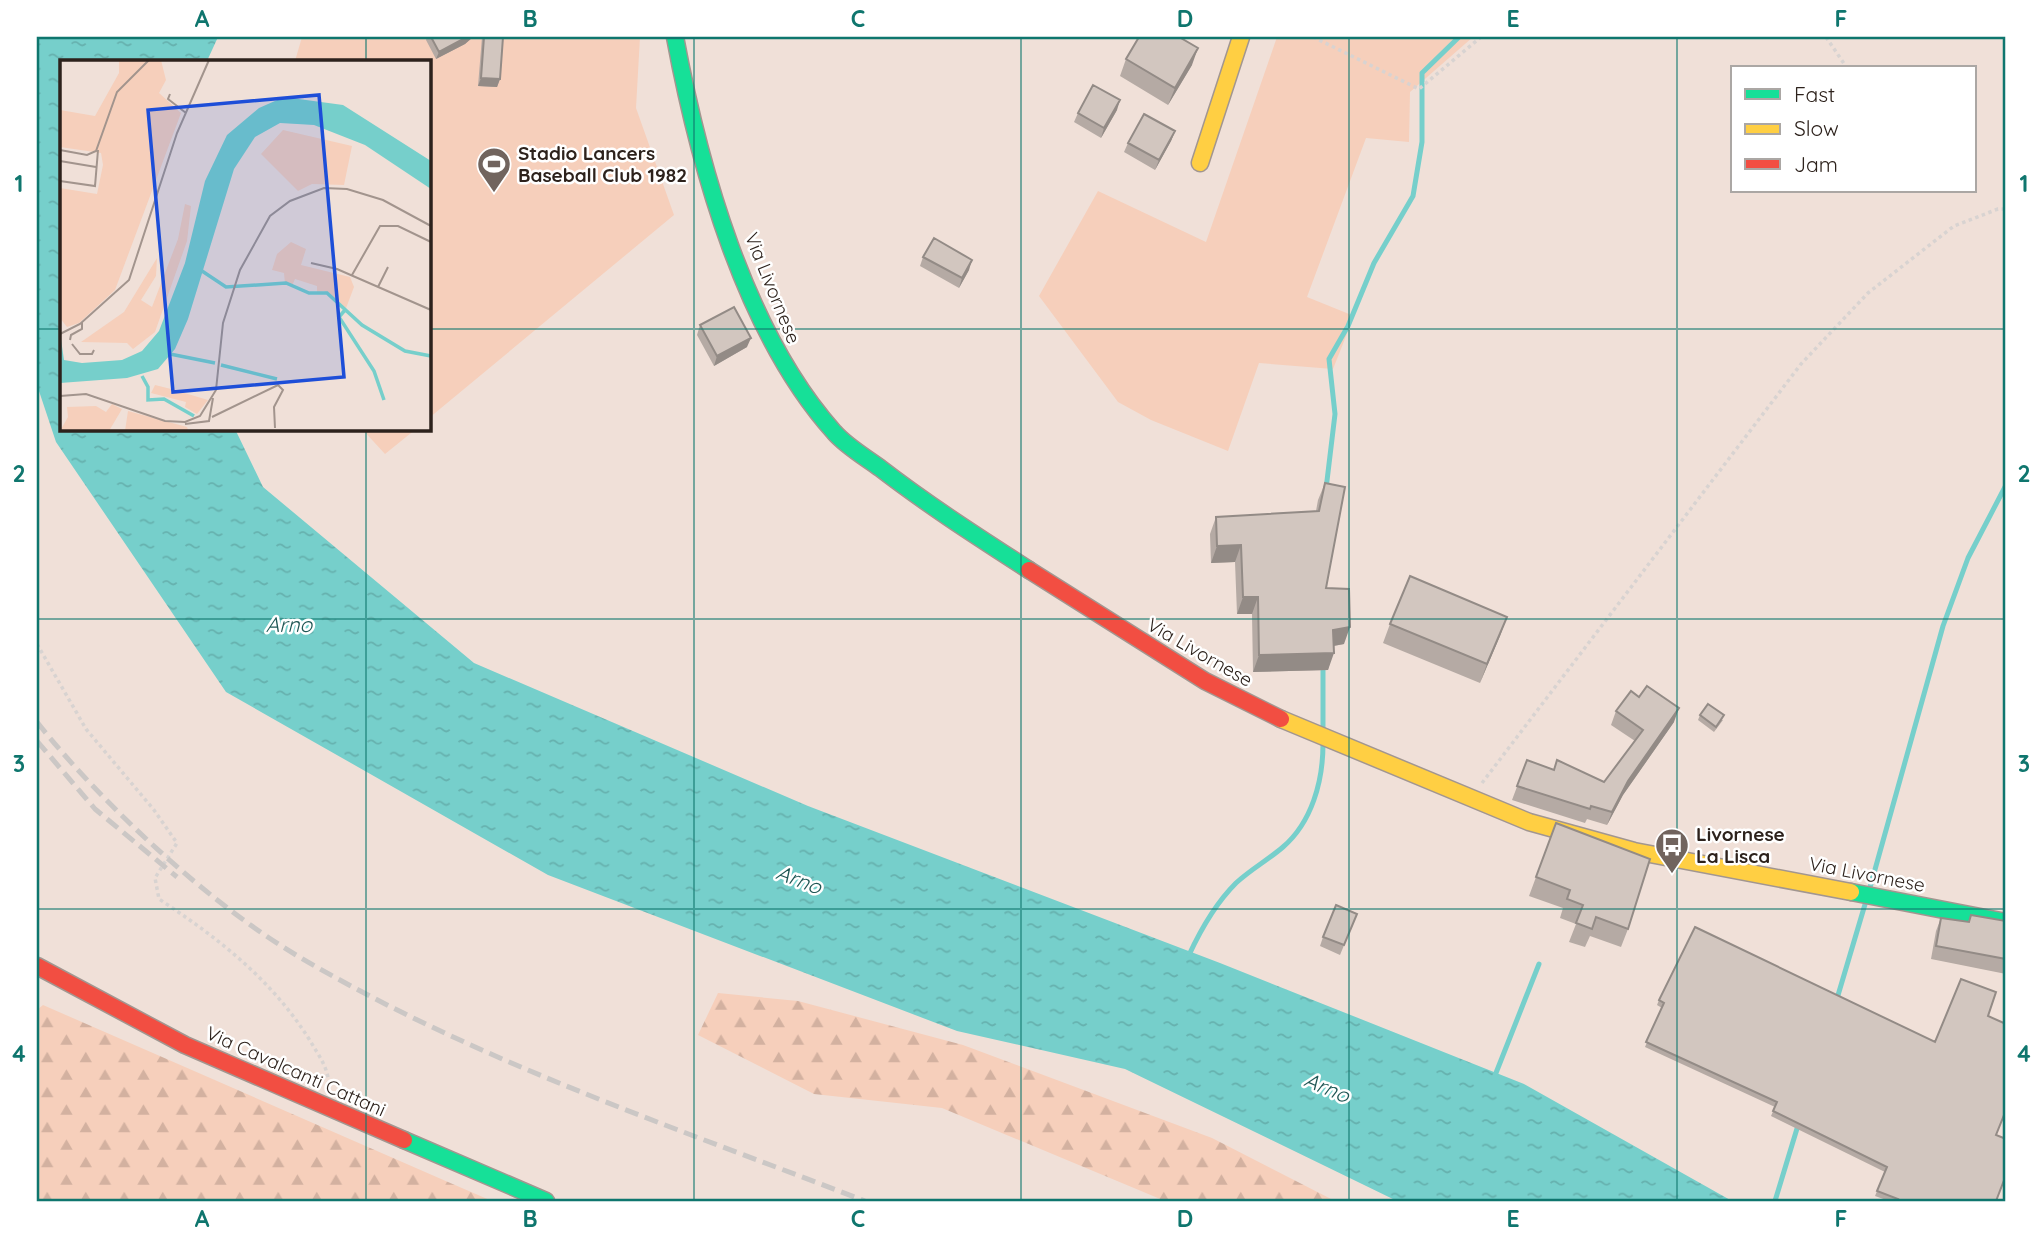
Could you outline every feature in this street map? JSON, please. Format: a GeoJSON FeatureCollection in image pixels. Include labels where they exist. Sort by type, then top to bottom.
{"type":"FeatureCollection","features":[{"type":"Feature","properties":{"kind":"main road","name":"Via Livornese"},"geometry":{"type":"LineString","coordinates":[[675,37],[698,142],[743,275],[783,365],[835,434],[924,502],[1114,626],[1205,681],[1273,716],[1529,822],[1612,846],[2006,922]]}},
{"type":"Feature","properties":{"kind":"main road"},"geometry":{"type":"LineString","coordinates":[[1200,163],[1241,37]]}},
{"type":"Feature","properties":{"kind":"main road","name":"Via Cavalcanti Cattani"},"geometry":{"type":"LineString","coordinates":[[37,966],[185,1045],[546,1201]]}},
{"type":"Feature","properties":{"kind":"path"},"geometry":{"type":"LineString","coordinates":[[1313,37],[1419,89],[1481,37]]}},
{"type":"Feature","properties":{"kind":"path"},"geometry":{"type":"LineString","coordinates":[[1826,37],[1846,66]]}},
{"type":"Feature","properties":{"kind":"path"},"geometry":{"type":"LineString","coordinates":[[1472,798],[1801,364],[1868,293],[1954,226],[1998,209],[2006,209]]}},
{"type":"Feature","properties":{"kind":"path"},"geometry":{"type":"LineString","coordinates":[[37,644],[86,729],[154,810],[177,843],[155,877],[159,900],[204,929],[244,961],[290,1008],[329,1072],[328,1108]]}},
{"type":"Feature","properties":{"kind":"green space"},"geometry":{"type":"Polygon","coordinates":[[[302,37],[640,37],[636,108],[674,215],[430,417],[430,60],[295,60],[302,37]]]}},
{"type":"Feature","properties":{"kind":"green space"},"geometry":{"type":"Polygon","coordinates":[[[1277,37],[1473,37],[1410,92],[1409,142],[1366,138],[1307,297],[1354,316],[1333,369],[1259,363],[1228,451],[1151,420],[1118,402],[1039,296],[1098,191],[1206,242],[1277,37]]]}},
{"type":"Feature","properties":{"kind":"green space"},"geometry":{"type":"Polygon","coordinates":[[[363,430],[415,430],[385,454],[363,430]]]}},
{"type":"Feature","properties":{"kind":"green space"},"geometry":{"type":"Polygon","coordinates":[[[718,993],[798,1001],[963,1045],[1212,1138],[1335,1201],[1165,1201],[942,1108],[814,1094],[698,1035],[718,993]]]}},
{"type":"Feature","properties":{"kind":"green space"},"geometry":{"type":"Polygon","coordinates":[[[43,1005],[492,1201],[37,1201],[37,1010],[43,1005]]]}},
{"type":"Feature","properties":{"kind":"water","name":"Arno"},"geometry":{"type":"Polygon","coordinates":[[[37,37],[218,37],[207,60],[60,60],[60,430],[235,430],[263,487],[474,663],[808,806],[1220,963],[1524,1084],[1732,1201],[1397,1201],[1125,1069],[957,1031],[548,875],[226,692],[56,442],[37,385],[37,37]]]}},
{"type":"Feature","properties":{"kind":"building"},"geometry":{"type":"Polygon","coordinates":[[[431,37],[467,37],[439,52],[431,37]]]}},
{"type":"Feature","properties":{"kind":"building"},"geometry":{"type":"Polygon","coordinates":[[[484,37],[503,37],[500,79],[481,78],[484,37]]]}},
{"type":"Feature","properties":{"kind":"building"},"geometry":{"type":"Polygon","coordinates":[[[1139,37],[1179,37],[1198,48],[1175,88],[1126,59],[1139,37]]]}},
{"type":"Feature","properties":{"kind":"building"},"geometry":{"type":"Polygon","coordinates":[[[1093,85],[1120,100],[1104,128],[1078,113],[1093,85]]]}},
{"type":"Feature","properties":{"kind":"building"},"geometry":{"type":"Polygon","coordinates":[[[1144,114],[1175,131],[1159,160],[1128,143],[1144,114]]]}},
{"type":"Feature","properties":{"kind":"building"},"geometry":{"type":"Polygon","coordinates":[[[934,238],[972,260],[962,278],[923,257],[934,238]]]}},
{"type":"Feature","properties":{"kind":"building"},"geometry":{"type":"Polygon","coordinates":[[[734,307],[751,338],[717,356],[700,325],[734,307]]]}},
{"type":"Feature","properties":{"kind":"building"},"geometry":{"type":"Polygon","coordinates":[[[1325,483],[1345,487],[1326,588],[1349,589],[1350,627],[1333,630],[1334,653],[1259,655],[1258,597],[1243,597],[1241,545],[1217,546],[1216,517],[1319,511],[1325,483]]]}},
{"type":"Feature","properties":{"kind":"building"},"geometry":{"type":"Polygon","coordinates":[[[1410,576],[1507,617],[1487,664],[1390,624],[1410,576]]]}},
{"type":"Feature","properties":{"kind":"building"},"geometry":{"type":"Polygon","coordinates":[[[1647,686],[1679,708],[1628,781],[1612,812],[1591,806],[1590,809],[1517,786],[1527,760],[1554,770],[1557,760],[1604,782],[1643,730],[1616,711],[1631,691],[1639,697],[1647,686]]]}},
{"type":"Feature","properties":{"kind":"building"},"geometry":{"type":"Polygon","coordinates":[[[1708,704],[1724,715],[1716,727],[1700,715],[1708,704]]]}},
{"type":"Feature","properties":{"kind":"building"},"geometry":{"type":"Polygon","coordinates":[[[1556,823],[1650,859],[1628,929],[1596,917],[1592,929],[1576,923],[1583,905],[1567,899],[1570,890],[1536,877],[1556,823]]]}},
{"type":"Feature","properties":{"kind":"building"},"geometry":{"type":"Polygon","coordinates":[[[1336,905],[1357,914],[1344,945],[1323,937],[1336,905]]]}},
{"type":"Feature","properties":{"kind":"building"},"geometry":{"type":"Polygon","coordinates":[[[1971,915],[2006,921],[2006,959],[1936,946],[1941,918],[1969,922],[1971,915]]]}},
{"type":"Feature","properties":{"kind":"building"},"geometry":{"type":"Polygon","coordinates":[[[1695,927],[1935,1042],[1961,979],[1996,992],[1988,1016],[2006,1024],[2006,1110],[1996,1135],[2006,1139],[2006,1175],[1996,1201],[1897,1201],[1898,1199],[1877,1191],[1887,1167],[1773,1111],[1777,1102],[1646,1042],[1664,1003],[1659,1000],[1695,927]]]}},
{"type":"Feature","properties":{"kind":"waterway"},"geometry":{"type":"LineString","coordinates":[[1326,489],[1335,414],[1329,359],[1348,326],[1374,263],[1413,196],[1422,142],[1422,73],[1459,37]]}},
{"type":"Feature","properties":{"kind":"waterway"},"geometry":{"type":"LineString","coordinates":[[1869,891],[1943,626],[1968,558],[2006,485]]}},
{"type":"Feature","properties":{"kind":"waterway"},"geometry":{"type":"LineString","coordinates":[[1323,663],[1323,731]]}},
{"type":"Feature","properties":{"kind":"waterway"},"geometry":{"type":"LineString","coordinates":[[1189,955],[1221,899],[1242,878],[1283,847],[1301,826],[1318,786],[1323,744]]}},
{"type":"Feature","properties":{"kind":"waterway"},"geometry":{"type":"LineString","coordinates":[[1836,1002],[1866,901]]}},
{"type":"Feature","properties":{"kind":"waterway"},"geometry":{"type":"LineString","coordinates":[[1494,1078],[1539,964]]}},
{"type":"Feature","properties":{"kind":"waterway"},"geometry":{"type":"LineString","coordinates":[[1775,1201],[1799,1122]]}},
{"type":"Feature","properties":{"kind":"railway"},"geometry":{"type":"LineString","coordinates":[[37,722],[92,785],[157,849],[227,907],[296,955],[363,993],[503,1059],[575,1090],[865,1201]]}},
{"type":"Feature","properties":{"kind":"railway"},"geometry":{"type":"LineString","coordinates":[[37,741],[95,809],[177,877]]}},
{"type":"Feature","properties":{"kind":"traffic: fast"},"geometry":{"type":"LineString","coordinates":[[675,37],[697,139],[730,246],[775,347],[803,392],[834,432],[850,447],[935,508],[1029,570]]}},
{"type":"Feature","properties":{"kind":"traffic: fast"},"geometry":{"type":"LineString","coordinates":[[1851,892],[2006,922]]}},
{"type":"Feature","properties":{"kind":"traffic: fast"},"geometry":{"type":"LineString","coordinates":[[404,1140],[546,1201]]}},
{"type":"Feature","properties":{"kind":"traffic: slow"},"geometry":{"type":"LineString","coordinates":[[1200,163],[1241,37]]}},
{"type":"Feature","properties":{"kind":"traffic: slow"},"geometry":{"type":"LineString","coordinates":[[1281,719],[1529,822],[1634,851],[1851,892]]}},
{"type":"Feature","properties":{"kind":"traffic: jam"},"geometry":{"type":"LineString","coordinates":[[1029,570],[1205,681],[1281,719]]}},
{"type":"Feature","properties":{"kind":"traffic: jam"},"geometry":{"type":"LineString","coordinates":[[37,966],[185,1045],[404,1140]]}},
{"type":"Feature","properties":{"kind":"place","name":"Stadio Lancers Baseball Club 1982"},"geometry":{"type":"Point","coordinates":[494,194]}},
{"type":"Feature","properties":{"kind":"place","name":"Livornese La Lisca"},"geometry":{"type":"Point","coordinates":[1672,875]}}]}
